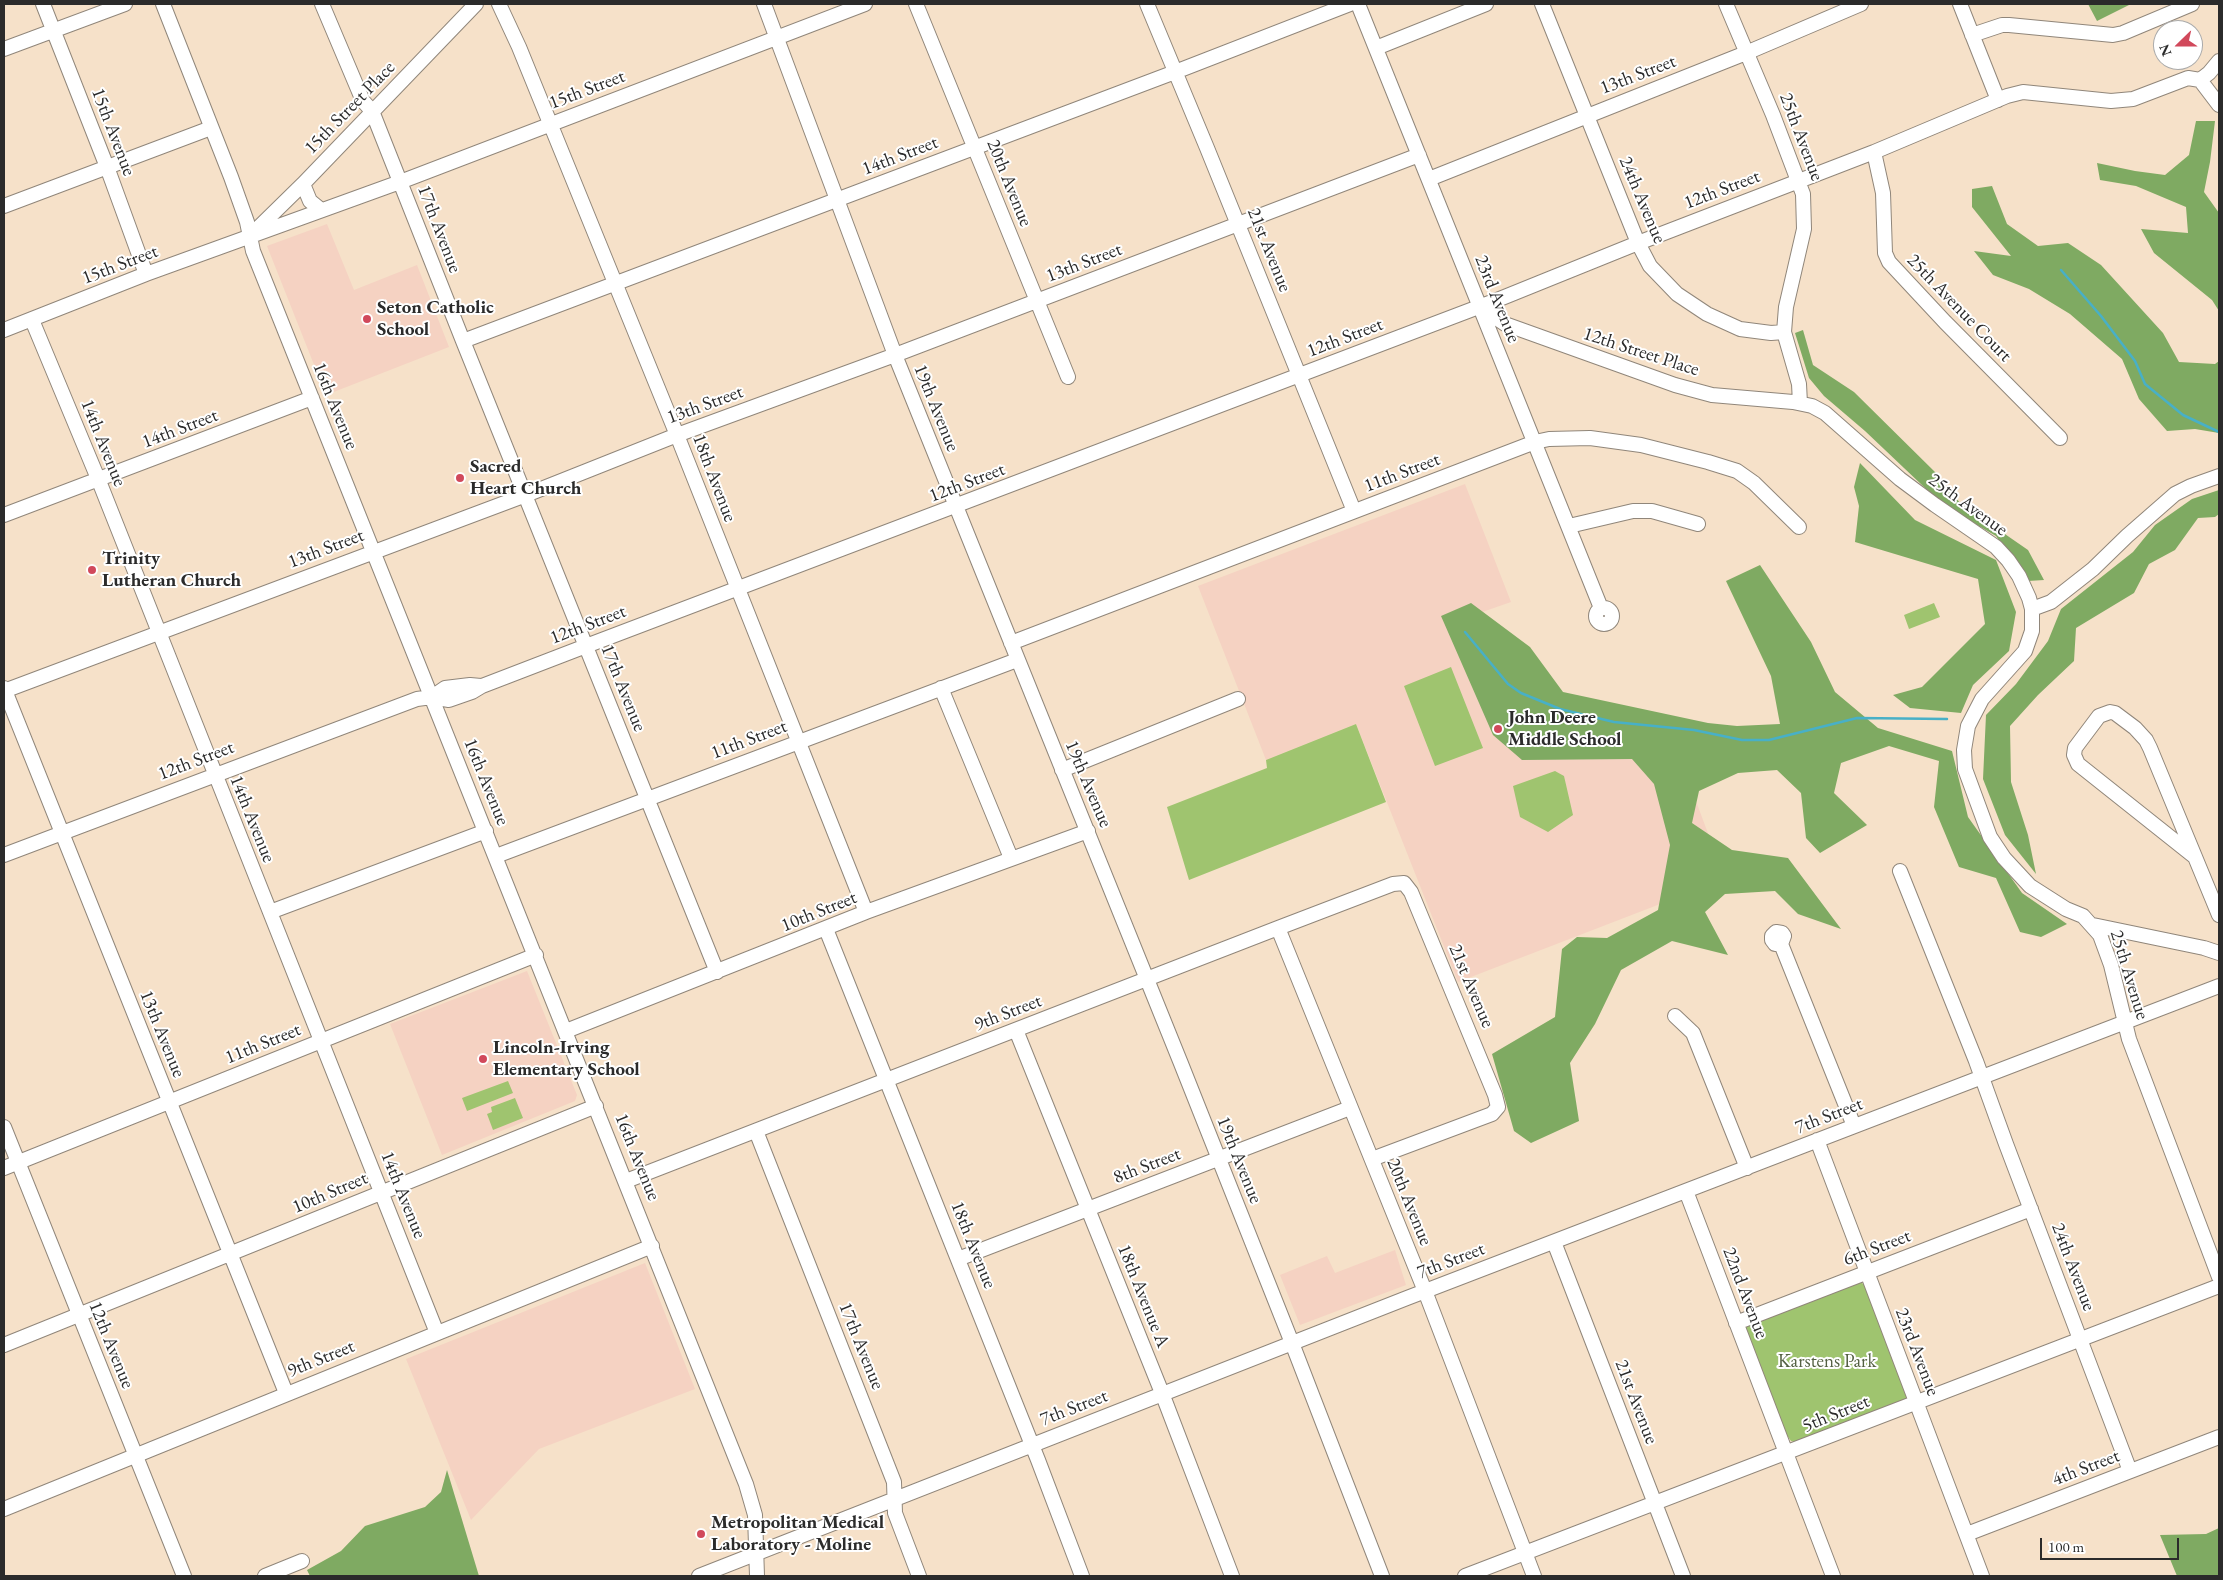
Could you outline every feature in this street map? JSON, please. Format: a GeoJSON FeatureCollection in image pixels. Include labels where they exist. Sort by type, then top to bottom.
{"type":"FeatureCollection","features":[{"type":"Feature","properties":{"kind":"street","name":"15th Avenue"},"geometry":{"type":"LineString","coordinates":[[43,4],[107,167],[146,274]]}},
{"type":"Feature","properties":{"kind":"street"},"geometry":{"type":"LineString","coordinates":[[4,50],[125,4]]}},
{"type":"Feature","properties":{"kind":"street","name":"16th Avenue"},"geometry":{"type":"LineString","coordinates":[[163,4],[247,222],[253,251],[536,955],[748,1491],[755,1515],[757,1576]]}},
{"type":"Feature","properties":{"kind":"street","name":"17th Avenue"},"geometry":{"type":"LineString","coordinates":[[322,4],[363,101],[372,111],[462,341],[526,495],[717,972]]}},
{"type":"Feature","properties":{"kind":"street","name":"15th Street Place"},"geometry":{"type":"LineString","coordinates":[[250,236],[304,184],[476,4]]}},
{"type":"Feature","properties":{"kind":"street","name":"18th Avenue"},"geometry":{"type":"LineString","coordinates":[[499,4],[677,434],[866,912]]}},
{"type":"Feature","properties":{"kind":"street","name":"19th Avenue"},"geometry":{"type":"LineString","coordinates":[[764,4],[894,355],[1088,831],[1292,1343],[1382,1576]]}},
{"type":"Feature","properties":{"kind":"street","name":"15th Street"},"geometry":{"type":"LineString","coordinates":[[4,330],[146,274],[400,182],[865,4]]}},
{"type":"Feature","properties":{"kind":"street","name":"20th Avenue"},"geometry":{"type":"LineString","coordinates":[[916,4],[1068,377]]}},
{"type":"Feature","properties":{"kind":"street","name":"21st Avenue"},"geometry":{"type":"LineString","coordinates":[[1147,4],[1354,511]]}},
{"type":"Feature","properties":{"kind":"street","name":"14th Street"},"geometry":{"type":"LineString","coordinates":[[462,341],[1350,4]]}},
{"type":"Feature","properties":{"kind":"street","name":"23rd Avenue"},"geometry":{"type":"LineString","coordinates":[[1358,4],[1601,608]]}},
{"type":"Feature","properties":{"kind":"street"},"geometry":{"type":"LineString","coordinates":[[1376,48],[1486,4]]}},
{"type":"Feature","properties":{"kind":"street","name":"24th Avenue"},"geometry":{"type":"LineString","coordinates":[[1542,4],[1638,243],[1650,266],[1667,285],[1707,314],[1740,329],[1771,334],[1784,332]]}},
{"type":"Feature","properties":{"kind":"street","name":"25th Avenue"},"geometry":{"type":"LineString","coordinates":[[1726,4],[1799,181],[1804,204],[1804,230],[1786,307],[1784,332],[1799,384],[1800,403],[1825,413],[1900,479],[1956,521],[1996,547],[2019,576],[2025,587],[2032,609],[2032,631],[2025,651],[1982,699],[1968,726],[1964,750],[1965,769],[1990,837],[2004,858],[2030,886],[2066,909],[2083,916],[2100,935],[2105,947],[2129,1039],[2219,1277]]}},
{"type":"Feature","properties":{"kind":"street","name":"13th Street"},"geometry":{"type":"LineString","coordinates":[[1429,179],[1746,53],[1861,4]]}},
{"type":"Feature","properties":{"kind":"street"},"geometry":{"type":"LineString","coordinates":[[1960,4],[1998,100]]}},
{"type":"Feature","properties":{"kind":"street"},"geometry":{"type":"LineString","coordinates":[[1972,36],[2002,25],[2113,34],[2122,33],[2192,4]]}},
{"type":"Feature","properties":{"kind":"street"},"geometry":{"type":"LineString","coordinates":[[2219,61],[2200,80],[2219,105]]}},
{"type":"Feature","properties":{"kind":"street","name":"12th Street"},"geometry":{"type":"LineString","coordinates":[[4,855],[214,774],[417,699],[432,697],[449,700],[472,692],[482,686],[586,646],[956,507],[1480,306],[1874,152],[1998,100],[2023,92],[2111,101],[2127,100],[2142,97],[2188,78],[2200,80]]}},
{"type":"Feature","properties":{"kind":"street"},"geometry":{"type":"LineString","coordinates":[[4,206],[211,128]]}},
{"type":"Feature","properties":{"kind":"street","name":"25th Avenue Court"},"geometry":{"type":"LineString","coordinates":[[1874,152],[1883,193],[1885,254],[1889,262],[1945,322],[2060,438]]}},
{"type":"Feature","properties":{"kind":"street","name":"13th Street"},"geometry":{"type":"LineString","coordinates":[[4,690],[526,495],[677,434],[894,355],[1420,155]]}},
{"type":"Feature","properties":{"kind":"street"},"geometry":{"type":"LineString","coordinates":[[304,184],[310,201],[321,210]]}},
{"type":"Feature","properties":{"kind":"street","name":"12th Street Place"},"geometry":{"type":"LineString","coordinates":[[1480,306],[1505,324],[1675,385],[1712,395],[1800,403]]}},
{"type":"Feature","properties":{"kind":"street","name":"14th Avenue"},"geometry":{"type":"LineString","coordinates":[[32,320],[99,480],[437,1333]]}},
{"type":"Feature","properties":{"kind":"street","name":"14th Street"},"geometry":{"type":"LineString","coordinates":[[4,515],[312,398]]}},
{"type":"Feature","properties":{"kind":"street","name":"11th Street"},"geometry":{"type":"LineString","coordinates":[[1011,643],[1535,442],[1557,438],[1610,440],[1708,462],[1738,471],[1754,483],[1799,527]]}},
{"type":"Feature","properties":{"kind":"street"},"geometry":{"type":"LineString","coordinates":[[2032,609],[2051,602],[2093,569],[2175,494],[2219,476]]}},
{"type":"Feature","properties":{"kind":"street"},"geometry":{"type":"LineString","coordinates":[[1569,526],[1633,511],[1652,511],[1698,524]]}},
{"type":"Feature","properties":{"kind":"street","name":"11th Street"},"geometry":{"type":"LineString","coordinates":[[496,856],[1017,660]]}},
{"type":"Feature","properties":{"kind":"street"},"geometry":{"type":"LineString","coordinates":[[941,688],[1011,858]]}},
{"type":"Feature","properties":{"kind":"street","name":"13th Avenue"},"geometry":{"type":"LineString","coordinates":[[4,690],[286,1393]]}},
{"type":"Feature","properties":{"kind":"street"},"geometry":{"type":"LineString","coordinates":[[1062,770],[1238,699]]}},
{"type":"Feature","properties":{"kind":"street"},"geometry":{"type":"LineString","coordinates":[[2195,857],[2078,764],[2074,755],[2075,748],[2099,716],[2110,712],[2116,714],[2141,734],[2150,748],[2195,857],[2219,916]]}},
{"type":"Feature","properties":{"kind":"street"},"geometry":{"type":"LineString","coordinates":[[270,912],[486,831]]}},
{"type":"Feature","properties":{"kind":"street","name":"10th Street"},"geometry":{"type":"LineString","coordinates":[[566,1031],[826,930],[866,912],[1088,831]]}},
{"type":"Feature","properties":{"kind":"street","name":"24th Avenue"},"geometry":{"type":"LineString","coordinates":[[1900,871],[1982,1077],[2130,1471]]}},
{"type":"Feature","properties":{"kind":"street","name":"21st Avenue"},"geometry":{"type":"LineString","coordinates":[[1372,1160],[1492,1114],[1498,1106],[1411,892],[1404,883]]}},
{"type":"Feature","properties":{"kind":"street","name":"9th Street"},"geometry":{"type":"LineString","coordinates":[[626,1181],[1278,928],[1393,884],[1404,883]]}},
{"type":"Feature","properties":{"kind":"street"},"geometry":{"type":"LineString","coordinates":[[2093,925],[2204,948],[2219,953]]}},
{"type":"Feature","properties":{"kind":"street","name":"20th Avenue"},"geometry":{"type":"LineString","coordinates":[[1278,928],[1425,1291],[1534,1576]]}},
{"type":"Feature","properties":{"kind":"street","name":"18th Avenue"},"geometry":{"type":"LineString","coordinates":[[826,930],[1032,1445],[1082,1576]]}},
{"type":"Feature","properties":{"kind":"street"},"geometry":{"type":"LineString","coordinates":[[1781,944],[1854,1126]]}},
{"type":"Feature","properties":{"kind":"street","name":"11th Street"},"geometry":{"type":"LineString","coordinates":[[4,1168],[536,955]]}},
{"type":"Feature","properties":{"kind":"street","name":"7th Street"},"geometry":{"type":"LineString","coordinates":[[699,1576],[1162,1393],[2219,986]]}},
{"type":"Feature","properties":{"kind":"street"},"geometry":{"type":"LineString","coordinates":[[1675,1016],[1693,1033],[1747,1168]]}},
{"type":"Feature","properties":{"kind":"street","name":"18th Avenue A"},"geometry":{"type":"LineString","coordinates":[[1016,1030],[1162,1393],[1232,1576]]}},
{"type":"Feature","properties":{"kind":"street","name":"10th Street"},"geometry":{"type":"LineString","coordinates":[[4,1345],[596,1106]]}},
{"type":"Feature","properties":{"kind":"street","name":"8th Street"},"geometry":{"type":"LineString","coordinates":[[958,1259],[1350,1108]]}},
{"type":"Feature","properties":{"kind":"street","name":"12th Avenue"},"geometry":{"type":"LineString","coordinates":[[4,1127],[184,1576]]}},
{"type":"Feature","properties":{"kind":"street","name":"17th Avenue"},"geometry":{"type":"LineString","coordinates":[[756,1131],[894,1482],[895,1513],[919,1576]]}},
{"type":"Feature","properties":{"kind":"street","name":"23rd Avenue"},"geometry":{"type":"LineString","coordinates":[[1817,1140],[1982,1576]]}},
{"type":"Feature","properties":{"kind":"street","name":"22nd Avenue"},"geometry":{"type":"LineString","coordinates":[[1686,1191],[1833,1576]]}},
{"type":"Feature","properties":{"kind":"street","name":"6th Street"},"geometry":{"type":"LineString","coordinates":[[1736,1323],[2031,1208]]}},
{"type":"Feature","properties":{"kind":"street","name":"21st Avenue"},"geometry":{"type":"LineString","coordinates":[[1554,1242],[1682,1576]]}},
{"type":"Feature","properties":{"kind":"street","name":"9th Street"},"geometry":{"type":"LineString","coordinates":[[4,1509],[652,1246]]}},
{"type":"Feature","properties":{"kind":"street","name":"5th Street"},"geometry":{"type":"LineString","coordinates":[[1465,1576],[1787,1454],[2219,1286]]}},
{"type":"Feature","properties":{"kind":"street","name":"4th Street"},"geometry":{"type":"LineString","coordinates":[[1967,1534],[2219,1437]]}},
{"type":"Feature","properties":{"kind":"street"},"geometry":{"type":"LineString","coordinates":[[265,1576],[302,1561]]}},
{"type":"Feature","properties":{"kind":"shaded area","name":"Seton Catholic School"},"geometry":{"type":"Polygon","coordinates":[[[327,224],[354,290],[417,265],[449,347],[326,395],[267,246],[327,224]]]}},
{"type":"Feature","properties":{"kind":"shaded area","name":"John Deere Middle School"},"geometry":{"type":"Polygon","coordinates":[[[1465,484],[1511,602],[1448,624],[1508,696],[1671,734],[1725,879],[1458,982],[1356,724],[1266,760],[1198,586],[1465,484]]]}},
{"type":"Feature","properties":{"kind":"shaded area","name":"Lincoln-Irving Elementary School"},"geometry":{"type":"Polygon","coordinates":[[[527,971],[577,1095],[575,1101],[442,1155],[390,1024],[527,971]]]}},
{"type":"Feature","properties":{"kind":"shaded area"},"geometry":{"type":"Polygon","coordinates":[[[1395,1250],[1406,1285],[1300,1325],[1280,1275],[1327,1256],[1335,1273],[1395,1250]]]}},
{"type":"Feature","properties":{"kind":"shaded area"},"geometry":{"type":"Polygon","coordinates":[[[645,1263],[695,1389],[539,1449],[471,1520],[406,1359],[645,1263]]]}},
{"type":"Feature","properties":{"kind":"green space"},"geometry":{"type":"Polygon","coordinates":[[[2088,4],[2131,4],[2097,21],[2088,4]]]}},
{"type":"Feature","properties":{"kind":"green space"},"geometry":{"type":"Polygon","coordinates":[[[2196,121],[2215,121],[2204,192],[2219,213],[2219,311],[2212,300],[2154,253],[2141,229],[2188,233],[2186,207],[2136,186],[2100,180],[2097,163],[2165,175],[2189,155],[2196,121]]]}},
{"type":"Feature","properties":{"kind":"green space"},"geometry":{"type":"Polygon","coordinates":[[[1992,186],[2007,224],[2038,246],[2068,243],[2101,265],[2163,333],[2179,362],[2215,364],[2219,361],[2219,433],[2195,429],[2167,431],[2139,399],[2122,359],[2070,314],[2029,289],[1993,275],[1974,251],[2011,256],[1972,207],[1972,189],[1992,186]]]}},
{"type":"Feature","properties":{"kind":"green space"},"geometry":{"type":"Polygon","coordinates":[[[1803,330],[1813,365],[1854,392],[1936,473],[1960,503],[2028,550],[2044,580],[2028,581],[1996,536],[1943,505],[1865,431],[1824,396],[1809,378],[1795,333],[1803,330]]]}},
{"type":"Feature","properties":{"kind":"green space"},"geometry":{"type":"Polygon","coordinates":[[[1860,463],[1915,520],[1996,560],[2016,612],[2009,651],[1973,685],[1961,713],[1910,708],[1893,695],[1922,687],[1985,624],[1978,579],[1855,542],[1859,506],[1854,487],[1860,463]]]}},
{"type":"Feature","properties":{"kind":"green space"},"geometry":{"type":"Polygon","coordinates":[[[2219,490],[2219,514],[2215,517],[2198,518],[2175,550],[2149,564],[2134,593],[2076,628],[2074,661],[2038,695],[2010,726],[2011,782],[2028,835],[2036,874],[2005,835],[1983,779],[1986,715],[2016,684],[2048,641],[2061,609],[2133,552],[2155,525],[2192,499],[2219,490]]]}},
{"type":"Feature","properties":{"kind":"green space"},"geometry":{"type":"Polygon","coordinates":[[[1760,565],[1811,642],[1835,692],[1878,728],[1952,751],[1968,817],[2022,893],[2067,924],[2041,937],[2020,932],[1996,878],[1959,867],[1934,807],[1939,761],[1889,746],[1841,763],[1834,793],[1867,825],[1820,853],[1806,838],[1801,793],[1777,770],[1738,773],[1699,791],[1692,823],[1732,850],[1788,858],[1841,929],[1798,914],[1775,891],[1725,894],[1705,912],[1728,955],[1672,941],[1621,970],[1595,1024],[1570,1063],[1579,1121],[1531,1143],[1514,1131],[1492,1054],[1555,1017],[1562,949],[1577,937],[1607,938],[1658,910],[1670,845],[1654,784],[1632,759],[1522,760],[1493,735],[1441,616],[1471,603],[1530,647],[1563,692],[1708,723],[1737,726],[1780,724],[1771,676],[1726,581],[1760,565]]]}},
{"type":"Feature","properties":{"kind":"green space"},"geometry":{"type":"Polygon","coordinates":[[[1934,603],[1940,617],[1909,629],[1904,615],[1934,603]]]}},
{"type":"Feature","properties":{"kind":"green space"},"geometry":{"type":"Polygon","coordinates":[[[1451,667],[1483,748],[1435,766],[1404,686],[1451,667]]]}},
{"type":"Feature","properties":{"kind":"green space"},"geometry":{"type":"Polygon","coordinates":[[[1356,724],[1386,802],[1189,880],[1167,807],[1267,768],[1266,760],[1356,724]]]}},
{"type":"Feature","properties":{"kind":"green space"},"geometry":{"type":"Polygon","coordinates":[[[1555,771],[1564,776],[1573,815],[1548,832],[1520,817],[1513,786],[1555,771]]]}},
{"type":"Feature","properties":{"kind":"green space"},"geometry":{"type":"Polygon","coordinates":[[[508,1081],[513,1093],[467,1111],[462,1098],[508,1081]]]}},
{"type":"Feature","properties":{"kind":"green space"},"geometry":{"type":"Polygon","coordinates":[[[515,1098],[523,1118],[493,1130],[487,1114],[492,1112],[491,1107],[515,1098]]]}},
{"type":"Feature","properties":{"kind":"green space","name":"Karstens Park"},"geometry":{"type":"Polygon","coordinates":[[[1860,1282],[1867,1286],[1907,1398],[1906,1401],[1795,1442],[1791,1441],[1786,1434],[1745,1328],[1746,1325],[1860,1282]]]}},
{"type":"Feature","properties":{"kind":"green space"},"geometry":{"type":"Polygon","coordinates":[[[447,1470],[479,1576],[310,1576],[307,1570],[341,1551],[365,1526],[425,1507],[441,1492],[447,1470]]]}},
{"type":"Feature","properties":{"kind":"green space"},"geometry":{"type":"Polygon","coordinates":[[[2219,1528],[2219,1576],[2177,1576],[2160,1535],[2206,1534],[2219,1528]]]}},
{"type":"Feature","properties":{"kind":"waterway"},"geometry":{"type":"LineString","coordinates":[[2061,270],[2101,316],[2135,361],[2145,384],[2183,415],[2219,432]]}},
{"type":"Feature","properties":{"kind":"waterway"},"geometry":{"type":"LineString","coordinates":[[1465,632],[1508,684],[1521,693],[1560,709],[1614,722],[1694,730],[1742,740],[1769,740],[1857,718],[1947,719]]}},
{"type":"Feature","properties":{"kind":"place","name":"Seton Catholic School"},"geometry":{"type":"Point","coordinates":[367,319]}},
{"type":"Feature","properties":{"kind":"place","name":"Sacred Heart Church"},"geometry":{"type":"Point","coordinates":[460,478]}},
{"type":"Feature","properties":{"kind":"place","name":"Trinity Lutheran Church"},"geometry":{"type":"Point","coordinates":[92,570]}},
{"type":"Feature","properties":{"kind":"place","name":"John Deere Middle School"},"geometry":{"type":"Point","coordinates":[1498,729]}},
{"type":"Feature","properties":{"kind":"place","name":"Lincoln-Irving Elementary School"},"geometry":{"type":"Point","coordinates":[483,1059]}},
{"type":"Feature","properties":{"kind":"place","name":"Metropolitan Medical Laboratory - Moline"},"geometry":{"type":"Point","coordinates":[701,1534]}}]}
